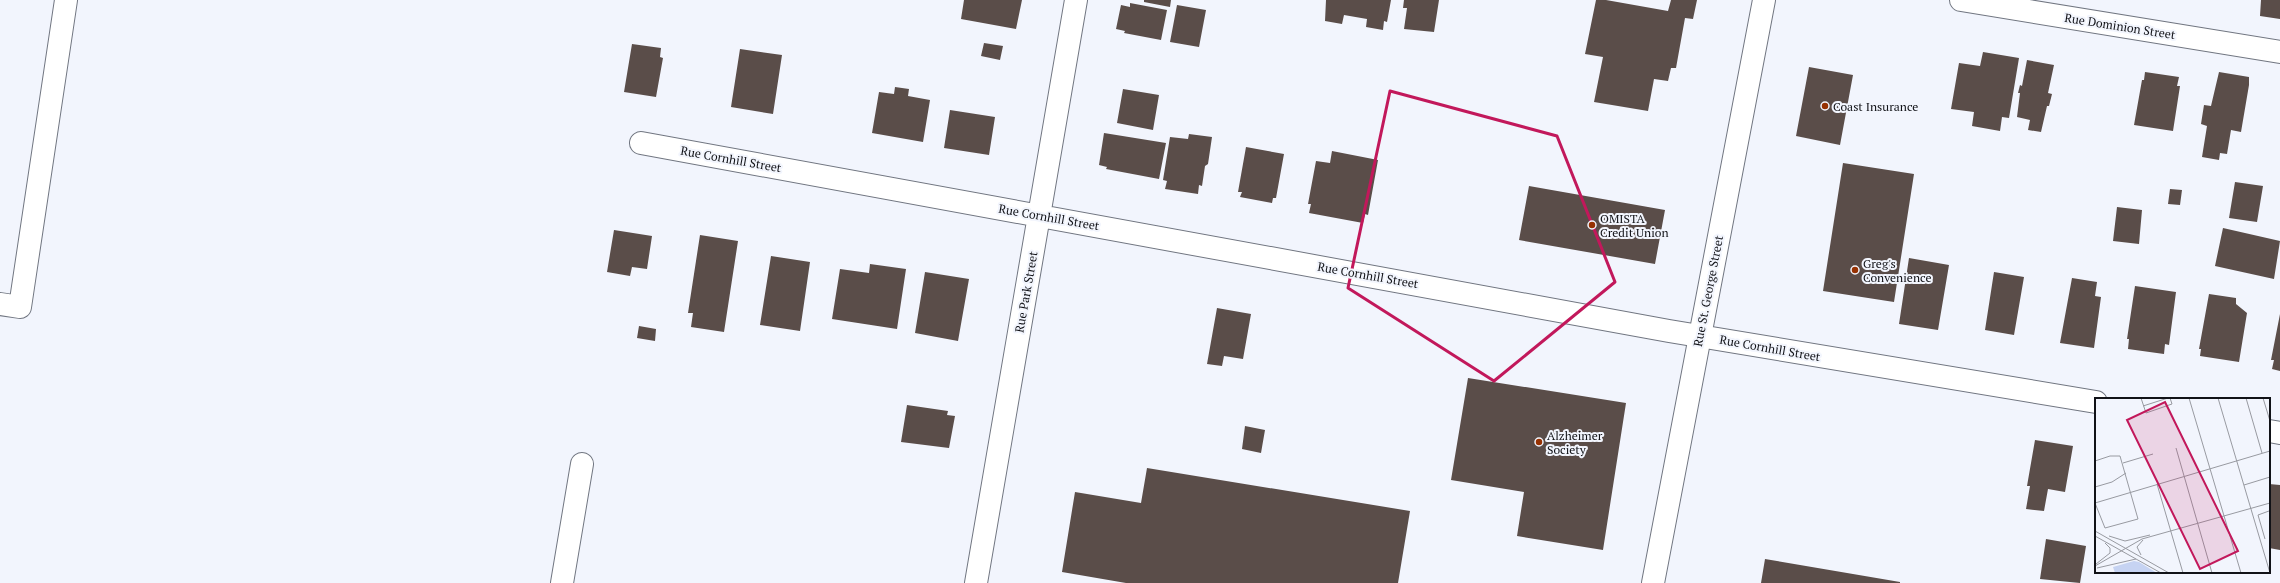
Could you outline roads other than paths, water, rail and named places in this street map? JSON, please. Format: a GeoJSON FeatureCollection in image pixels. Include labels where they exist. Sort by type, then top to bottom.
{"type":"FeatureCollection","features":[{"type":"Feature","properties":{"kind":"street"},"geometry":{"type":"LineString","coordinates":[[0,304],[20,307],[66,0]]}},
{"type":"Feature","properties":{"kind":"street","name":"Rue Park Street"},"geometry":{"type":"LineString","coordinates":[[976,583],[1076,0]]}},
{"type":"Feature","properties":{"kind":"street","name":"Rue St. George Street"},"geometry":{"type":"LineString","coordinates":[[1653,583],[1764,0]]}},
{"type":"Feature","properties":{"kind":"street","name":"Rue Dominion Street"},"geometry":{"type":"LineString","coordinates":[[1961,0],[2280,52]]}},
{"type":"Feature","properties":{"kind":"street","name":"Rue Cornhill Street"},"geometry":{"type":"LineString","coordinates":[[641,143],[1700,336],[2095,402]]}},
{"type":"Feature","properties":{"kind":"street"},"geometry":{"type":"LineString","coordinates":[[2270,431],[2280,433]]}},
{"type":"Feature","properties":{"kind":"street"},"geometry":{"type":"LineString","coordinates":[[562,583],[582,464]]}},
{"type":"Feature","properties":{"kind":"place","name":"Coast Insurance"},"geometry":{"type":"Point","coordinates":[1825,106]}},
{"type":"Feature","properties":{"kind":"place","name":"OMISTA Credit Union"},"geometry":{"type":"Point","coordinates":[1592,225]}},
{"type":"Feature","properties":{"kind":"place","name":"Greg's Convenience"},"geometry":{"type":"Point","coordinates":[1855,270]}},
{"type":"Feature","properties":{"kind":"place","name":"Alzheimer Society"},"geometry":{"type":"Point","coordinates":[1539,442]}}]}
